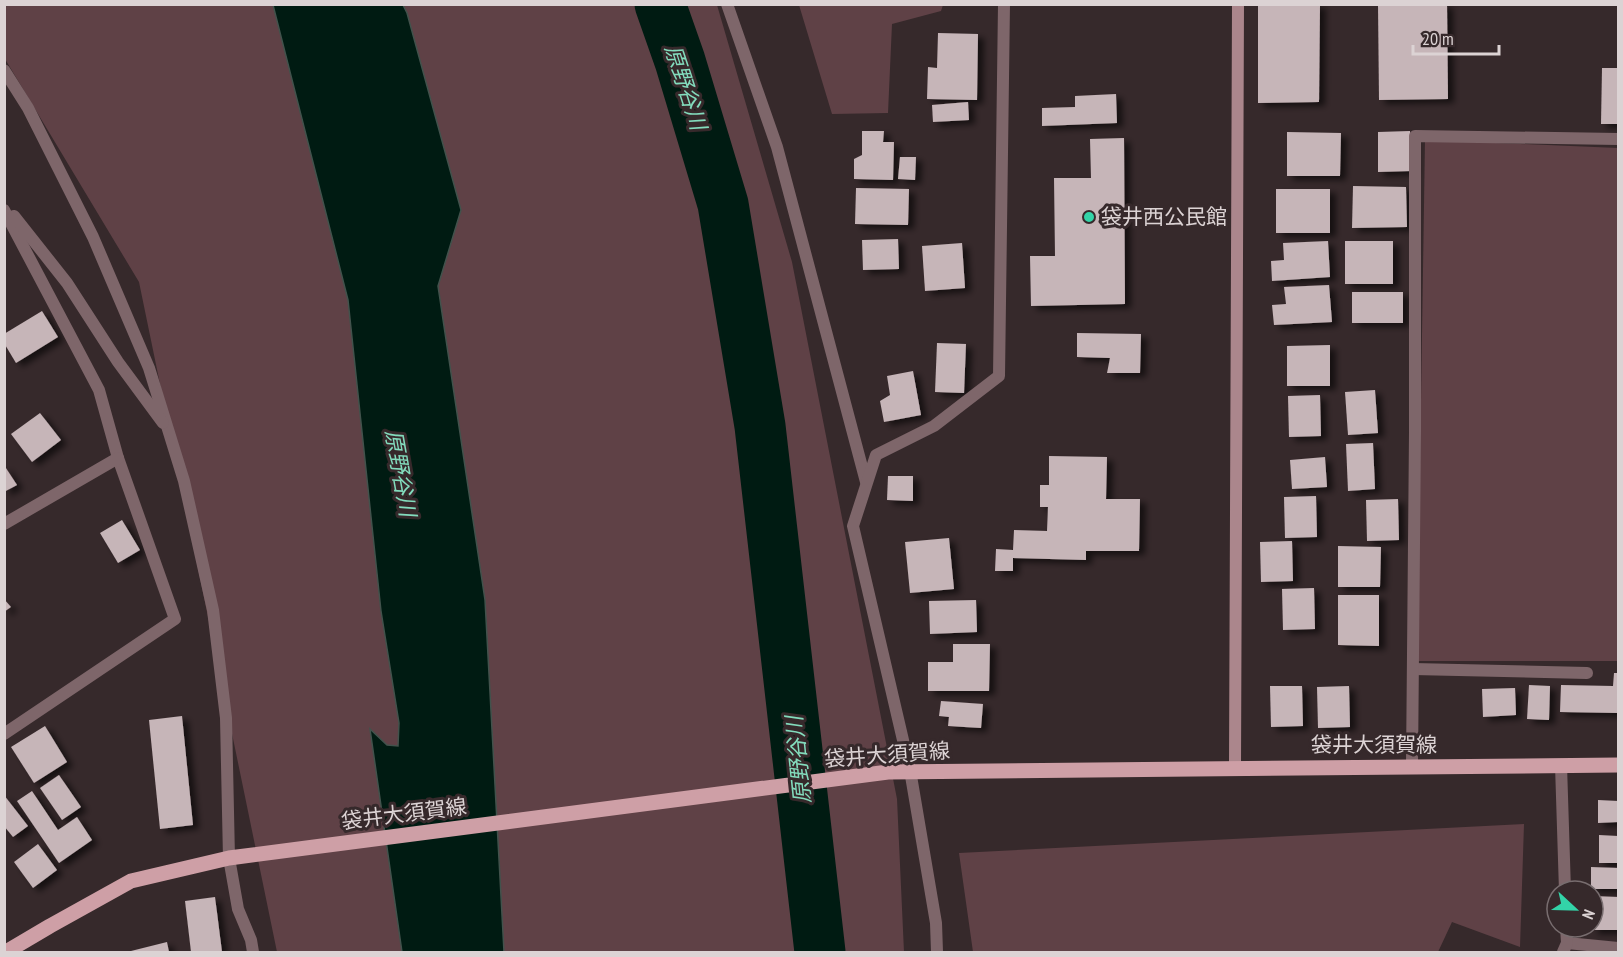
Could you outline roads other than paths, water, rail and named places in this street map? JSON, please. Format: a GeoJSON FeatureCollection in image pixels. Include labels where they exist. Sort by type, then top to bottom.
{"type":"FeatureCollection","features":[{"type":"Feature","properties":{"kind":"main road","name":"袋井大須賀線"},"geometry":{"type":"LineString","coordinates":[[6,952],[130,881],[230,858],[888,772],[1618,765]]}},
{"type":"Feature","properties":{"kind":"street"},"geometry":{"type":"LineString","coordinates":[[727,4],[777,147],[867,483]]}},
{"type":"Feature","properties":{"kind":"street"},"geometry":{"type":"LineString","coordinates":[[938,952],[936,923],[910,770],[853,526],[876,455],[933,426],[999,376],[1004,4]]}},
{"type":"Feature","properties":{"kind":"street"},"geometry":{"type":"LineString","coordinates":[[1236,767],[1238,4]]}},
{"type":"Feature","properties":{"kind":"street"},"geometry":{"type":"LineString","coordinates":[[4,70],[28,108],[97,248],[149,368],[184,481],[213,610],[226,718],[230,858],[238,909],[251,940],[253,952]]}},
{"type":"Feature","properties":{"kind":"street"},"geometry":{"type":"LineString","coordinates":[[4,85],[28,108]]}},
{"type":"Feature","properties":{"kind":"street"},"geometry":{"type":"LineString","coordinates":[[1413,766],[1414,136],[1618,139]]}},
{"type":"Feature","properties":{"kind":"street"},"geometry":{"type":"LineString","coordinates":[[4,203],[67,283],[118,362],[169,432]]}},
{"type":"Feature","properties":{"kind":"street"},"geometry":{"type":"LineString","coordinates":[[4,210],[99,390],[118,458],[175,619],[4,734]]}},
{"type":"Feature","properties":{"kind":"street"},"geometry":{"type":"LineString","coordinates":[[4,524],[118,458]]}},
{"type":"Feature","properties":{"kind":"street"},"geometry":{"type":"LineString","coordinates":[[1413,669],[1587,673]]}},
{"type":"Feature","properties":{"kind":"street"},"geometry":{"type":"LineString","coordinates":[[1561,765],[1565,879]]}},
{"type":"Feature","properties":{"kind":"street"},"geometry":{"type":"LineString","coordinates":[[1565,948],[1618,948]]}},
{"type":"Feature","properties":{"kind":"water"},"geometry":{"type":"Polygon","coordinates":[[[273,5],[403,5],[461,210],[438,286],[485,600],[504,952],[402,952],[370,729],[387,745],[398,746],[399,723],[381,611],[348,300],[273,5]]]}},
{"type":"Feature","properties":{"kind":"waterway","name":"原野谷川"},"geometry":{"type":"LineString","coordinates":[[660,4],[680,61],[723,204],[760,426],[820,952]]}},
{"type":"Feature","properties":{"kind":"place","name":"袋井西公民館"},"geometry":{"type":"Point","coordinates":[1089,217]}}]}
